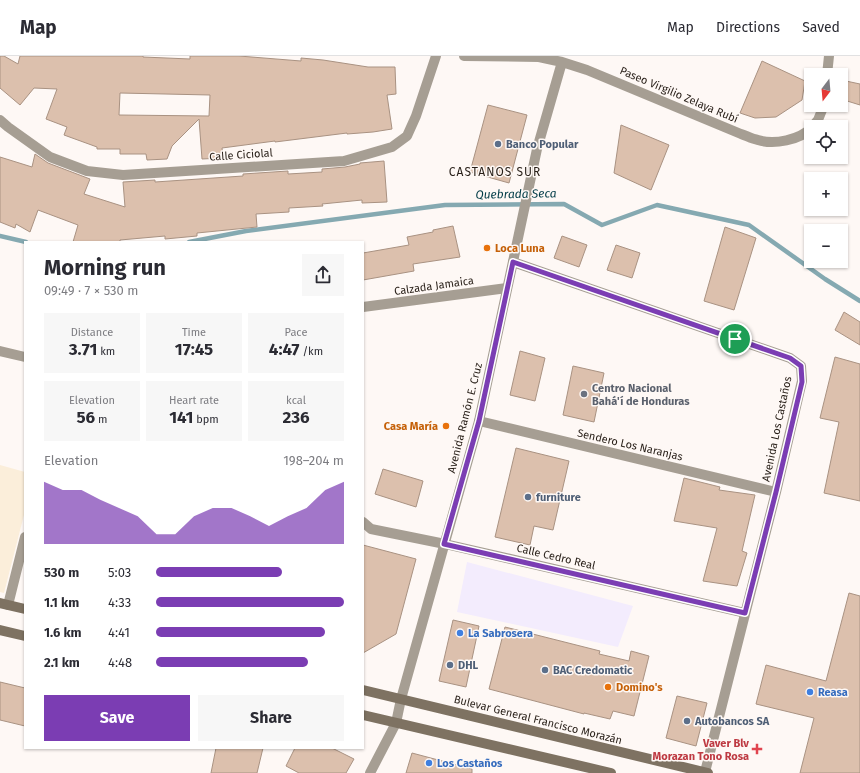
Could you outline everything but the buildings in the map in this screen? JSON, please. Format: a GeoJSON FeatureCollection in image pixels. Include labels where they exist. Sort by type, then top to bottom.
{"type":"FeatureCollection","features":[{"type":"Feature","properties":{"kind":"main road"},"geometry":{"type":"LineString","coordinates":[[4,604],[24,609]]}},
{"type":"Feature","properties":{"kind":"main road"},"geometry":{"type":"LineString","coordinates":[[0,632],[24,636]]}},
{"type":"Feature","properties":{"kind":"main road","name":"Bulevar General Francisco Morazán"},"geometry":{"type":"LineString","coordinates":[[364,690],[706,773]]}},
{"type":"Feature","properties":{"kind":"main road"},"geometry":{"type":"LineString","coordinates":[[364,715],[611,773]]}},
{"type":"Feature","properties":{"kind":"street","name":"Calle Ciciolal"},"geometry":{"type":"LineString","coordinates":[[0,120],[50,157],[87,171],[123,175],[344,161],[392,147],[407,136],[416,116],[436,56]]}},
{"type":"Feature","properties":{"kind":"street","name":"Paseo Virgilio Zelaya Rubí"},"geometry":{"type":"LineString","coordinates":[[464,56],[539,57],[562,62],[587,70],[760,141],[777,142],[793,139],[804,132]]}},
{"type":"Feature","properties":{"kind":"street"},"geometry":{"type":"LineString","coordinates":[[828,68],[829,56]]}},
{"type":"Feature","properties":{"kind":"street","name":"Avenida Ramón E. Cruz"},"geometry":{"type":"LineString","coordinates":[[370,773],[396,723],[401,699],[479,421],[537,149],[562,62]]}},
{"type":"Feature","properties":{"kind":"street","name":"Avenida Los Castaños"},"geometry":{"type":"LineString","coordinates":[[513,262],[790,358],[801,366],[802,382],[706,773]]}},
{"type":"Feature","properties":{"kind":"street","name":"Calzada Jamaica"},"geometry":{"type":"LineString","coordinates":[[364,307],[507,288]]}},
{"type":"Feature","properties":{"kind":"street"},"geometry":{"type":"LineString","coordinates":[[0,351],[24,357]]}},
{"type":"Feature","properties":{"kind":"street","name":"Sendero Los Naranjas"},"geometry":{"type":"LineString","coordinates":[[479,421],[776,492]]}},
{"type":"Feature","properties":{"kind":"street","name":"Calle Cedro Real"},"geometry":{"type":"LineString","coordinates":[[364,523],[371,529],[444,544],[745,613]]}},
{"type":"Feature","properties":{"kind":"street"},"geometry":{"type":"LineString","coordinates":[[4,604],[24,540]]}},
{"type":"Feature","properties":{"kind":"shaded area"},"geometry":{"type":"Polygon","coordinates":[[[0,465],[24,472],[24,515],[4,593],[0,592],[0,465]]]}},
{"type":"Feature","properties":{"kind":"shaded area"},"geometry":{"type":"Polygon","coordinates":[[[467,562],[633,606],[618,647],[457,612],[467,562]]]}},
{"type":"Feature","properties":{"kind":"waterway","name":"Quebrada Seca"},"geometry":{"type":"LineString","coordinates":[[194,241],[246,231],[445,205],[564,204],[602,225],[657,205],[749,225],[825,279],[860,301]]}},
{"type":"Feature","properties":{"kind":"waterway","name":"Quebrada Seca"},"geometry":{"type":"LineString","coordinates":[[0,236],[24,242]]}},
{"type":"Feature","properties":{"kind":"place","name":"Banco Popular"},"geometry":{"type":"Point","coordinates":[498,144]}},
{"type":"Feature","properties":{"kind":"place","name":"Loca Luna"},"geometry":{"type":"Point","coordinates":[487,248]}},
{"type":"Feature","properties":{"kind":"place","name":"Centro Nacional Bahá'í de Honduras"},"geometry":{"type":"Point","coordinates":[584,394]}},
{"type":"Feature","properties":{"kind":"place","name":"Casa María"},"geometry":{"type":"Point","coordinates":[446,426]}},
{"type":"Feature","properties":{"kind":"place","name":"furniture"},"geometry":{"type":"Point","coordinates":[528,497]}},
{"type":"Feature","properties":{"kind":"place","name":"La Sabrosera"},"geometry":{"type":"Point","coordinates":[460,633]}},
{"type":"Feature","properties":{"kind":"place","name":"DHL"},"geometry":{"type":"Point","coordinates":[450,665]}},
{"type":"Feature","properties":{"kind":"place","name":"BAC Credomatic"},"geometry":{"type":"Point","coordinates":[545,670]}},
{"type":"Feature","properties":{"kind":"place","name":"Domino's"},"geometry":{"type":"Point","coordinates":[608,687]}},
{"type":"Feature","properties":{"kind":"place","name":"Reasa"},"geometry":{"type":"Point","coordinates":[810,692]}},
{"type":"Feature","properties":{"kind":"place","name":"Autobancos SA"},"geometry":{"type":"Point","coordinates":[687,721]}},
{"type":"Feature","properties":{"kind":"place","name":"Vaver Blv Morazan Tono Rosa"},"geometry":{"type":"Point","coordinates":[757,749]}},
{"type":"Feature","properties":{"kind":"place","name":"Los Castaños"},"geometry":{"type":"Point","coordinates":[429,763]}},
{"type":"Feature","properties":{"kind":"district","name":"CASTANOS SUR"},"geometry":{"type":"Point","coordinates":[495,172]}},
{"type":"Feature","properties":{"kind":"route"},"geometry":{"type":"LineString","coordinates":[[513,262],[735,339],[790,358],[801,366],[802,382],[745,613],[444,544],[479,421],[513,262]]}}]}
